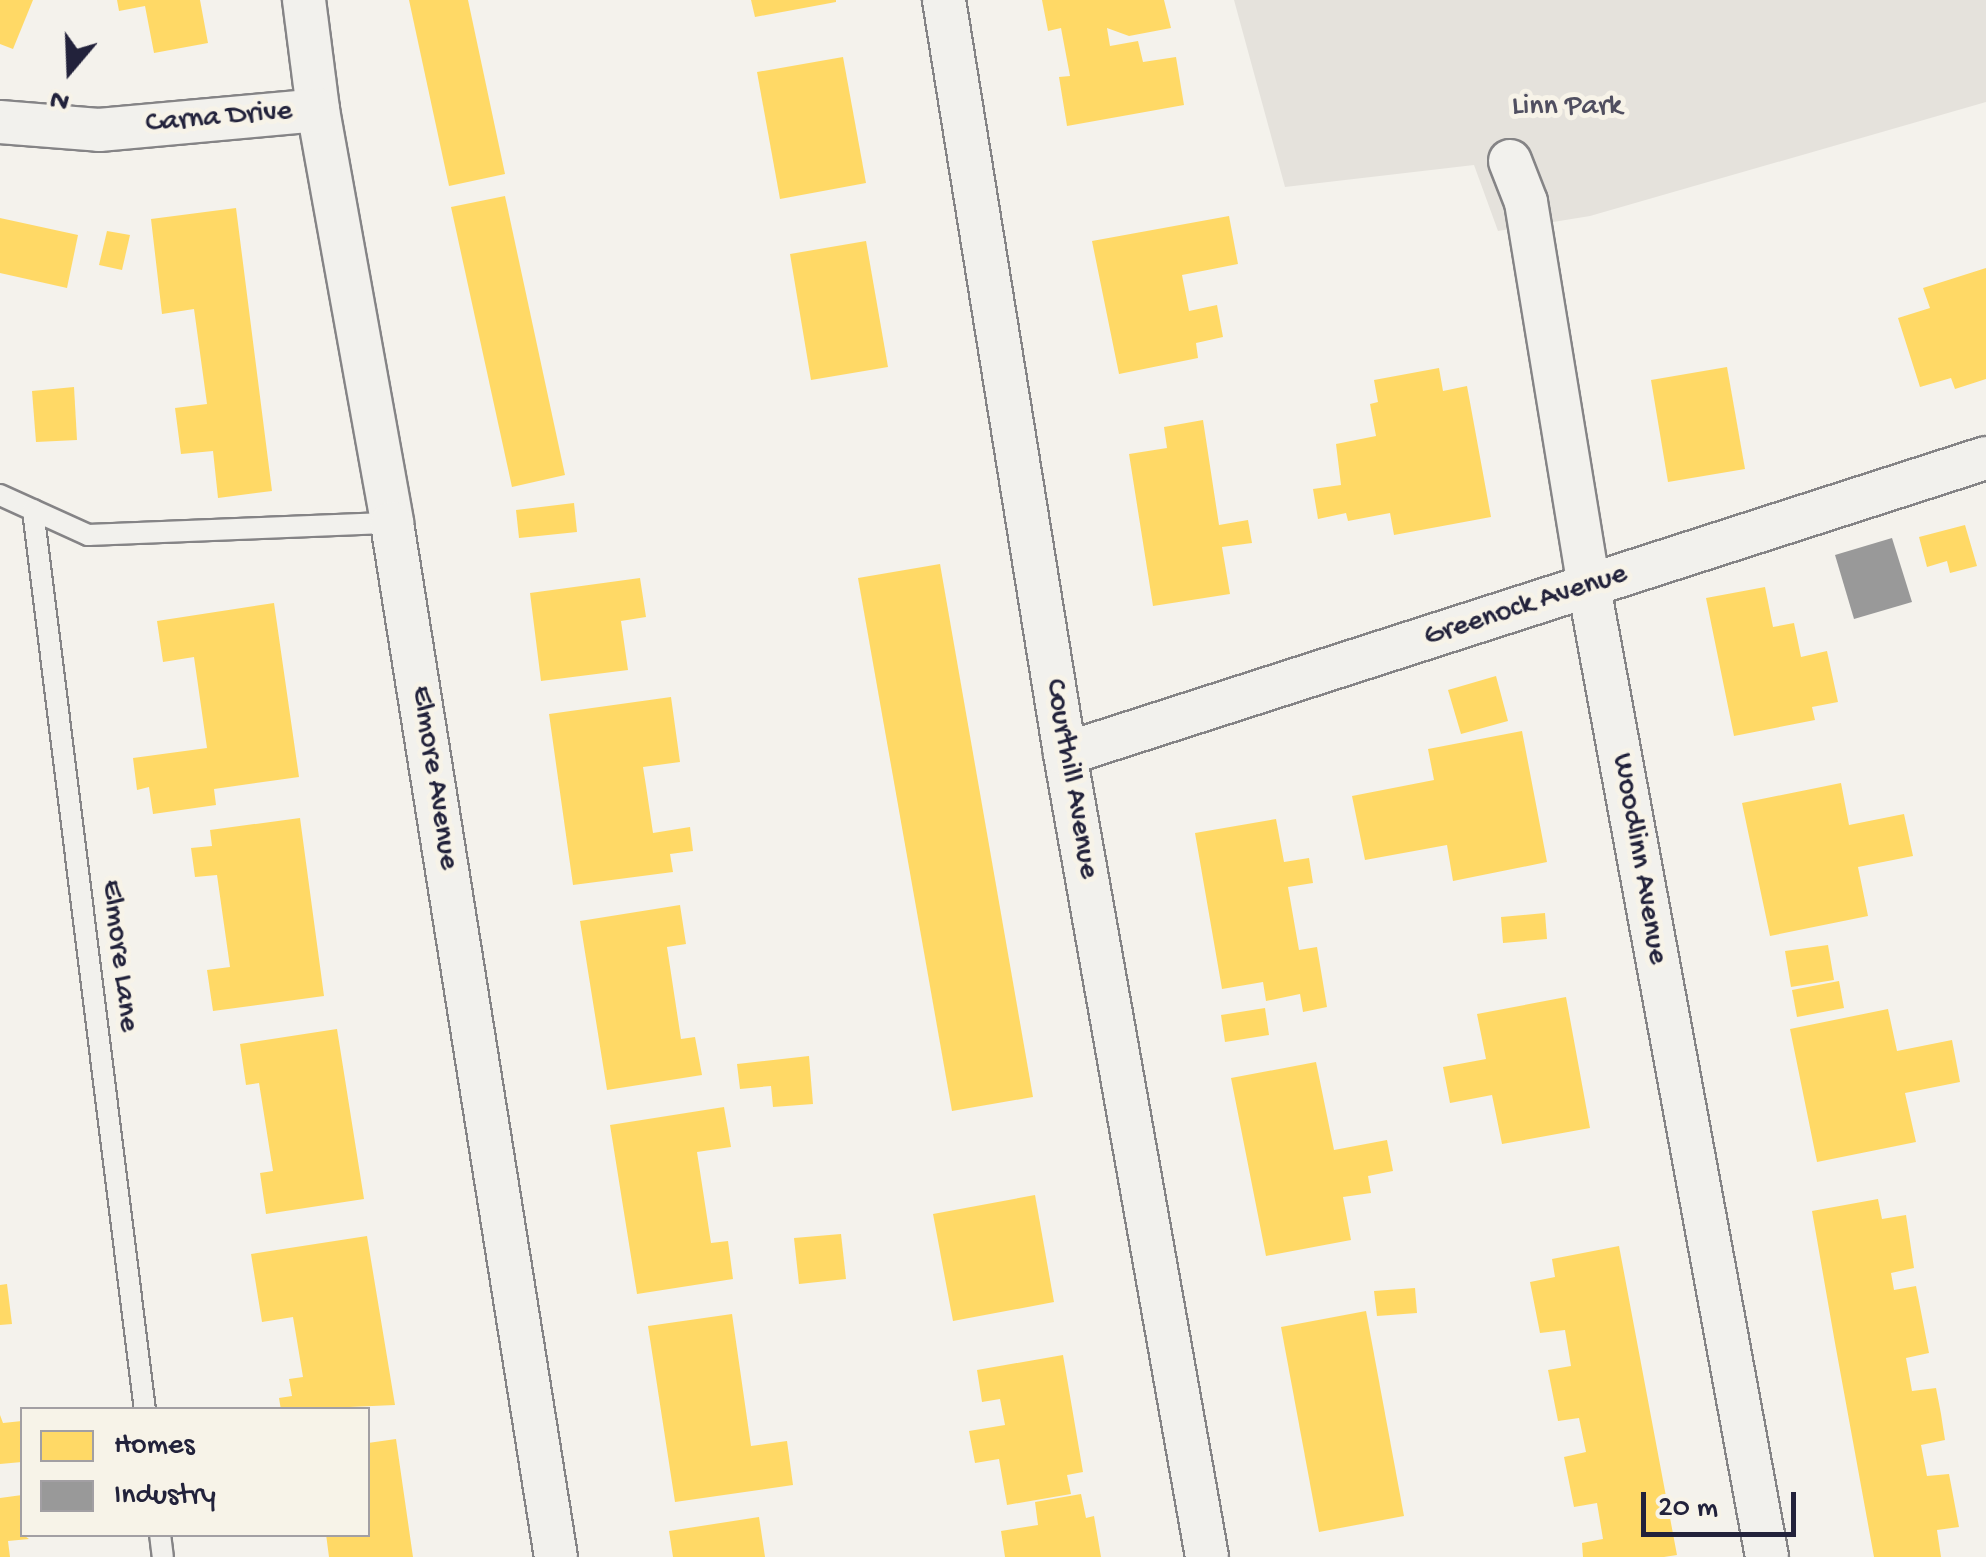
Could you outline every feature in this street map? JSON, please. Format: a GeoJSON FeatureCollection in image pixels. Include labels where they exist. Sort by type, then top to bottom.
{"type":"FeatureCollection","features":[{"type":"Feature","properties":{"kind":"street","name":"Elmore Avenue"},"geometry":{"type":"LineString","coordinates":[[304,0],[318,110],[392,523],[556,1557]]}},
{"type":"Feature","properties":{"kind":"street","name":"Courthill Avenue"},"geometry":{"type":"LineString","coordinates":[[944,0],[1065,754],[1207,1557]]}},
{"type":"Feature","properties":{"kind":"street","name":"Carna Drive"},"geometry":{"type":"LineString","coordinates":[[0,122],[100,130],[318,110]]}},
{"type":"Feature","properties":{"kind":"street","name":"Woodlinn Avenue"},"geometry":{"type":"LineString","coordinates":[[1510,160],[1526,202],[1589,586],[1768,1557]]}},
{"type":"Feature","properties":{"kind":"street","name":"Greenock Avenue"},"geometry":{"type":"LineString","coordinates":[[1065,754],[1986,458]]}},
{"type":"Feature","properties":{"kind":"lane"},"geometry":{"type":"LineString","coordinates":[[0,495],[88,535],[392,523]]}},
{"type":"Feature","properties":{"kind":"lane","name":"Elmore Lane"},"geometry":{"type":"LineString","coordinates":[[33,510],[144,1407]]}},
{"type":"Feature","properties":{"kind":"green space","name":"Linn Park"},"geometry":{"type":"Polygon","coordinates":[[[1234,0],[1986,0],[1986,102],[1590,216],[1498,231],[1474,165],[1285,187],[1234,0]]]}},
{"type":"Feature","properties":{"kind":"building: Homes"},"geometry":{"type":"Polygon","coordinates":[[[0,0],[33,0],[13,49],[0,44],[0,0]]]}},
{"type":"Feature","properties":{"kind":"building: Homes"},"geometry":{"type":"Polygon","coordinates":[[[117,0],[200,0],[208,43],[154,53],[145,6],[119,11],[117,0]]]}},
{"type":"Feature","properties":{"kind":"building: Homes"},"geometry":{"type":"Polygon","coordinates":[[[409,0],[468,0],[505,174],[449,186],[409,0]]]}},
{"type":"Feature","properties":{"kind":"building: Homes"},"geometry":{"type":"Polygon","coordinates":[[[751,0],[836,0],[836,2],[755,17],[751,0]]]}},
{"type":"Feature","properties":{"kind":"building: Homes"},"geometry":{"type":"Polygon","coordinates":[[[1042,0],[1164,0],[1171,28],[1129,36],[1107,28],[1110,46],[1138,41],[1143,62],[1176,57],[1184,105],[1067,126],[1059,77],[1070,76],[1061,28],[1048,31],[1042,0]]]}},
{"type":"Feature","properties":{"kind":"building: Homes"},"geometry":{"type":"Polygon","coordinates":[[[843,57],[866,183],[780,199],[757,72],[843,57]]]}},
{"type":"Feature","properties":{"kind":"building: Homes"},"geometry":{"type":"Polygon","coordinates":[[[505,196],[565,475],[512,487],[451,207],[505,196]]]}},
{"type":"Feature","properties":{"kind":"building: Homes"},"geometry":{"type":"Polygon","coordinates":[[[236,208],[272,491],[218,498],[213,451],[181,454],[175,408],[207,404],[194,309],[162,314],[151,219],[236,208]]]}},
{"type":"Feature","properties":{"kind":"building: Homes"},"geometry":{"type":"Polygon","coordinates":[[[1229,216],[1238,264],[1182,275],[1189,311],[1217,305],[1223,337],[1196,343],[1198,358],[1119,374],[1092,241],[1229,216]]]}},
{"type":"Feature","properties":{"kind":"building: Homes"},"geometry":{"type":"Polygon","coordinates":[[[0,218],[78,235],[67,288],[0,273],[0,218]]]}},
{"type":"Feature","properties":{"kind":"building: Homes"},"geometry":{"type":"Polygon","coordinates":[[[107,231],[130,235],[122,270],[99,265],[107,231]]]}},
{"type":"Feature","properties":{"kind":"building: Homes"},"geometry":{"type":"Polygon","coordinates":[[[866,241],[888,367],[811,380],[790,254],[866,241]]]}},
{"type":"Feature","properties":{"kind":"building: Homes"},"geometry":{"type":"Polygon","coordinates":[[[1986,268],[1986,379],[1955,389],[1951,378],[1920,387],[1898,318],[1930,308],[1923,288],[1986,268]]]}},
{"type":"Feature","properties":{"kind":"building: Homes"},"geometry":{"type":"Polygon","coordinates":[[[1727,367],[1745,469],[1668,482],[1651,380],[1727,367]]]}},
{"type":"Feature","properties":{"kind":"building: Homes"},"geometry":{"type":"Polygon","coordinates":[[[1439,368],[1443,391],[1467,386],[1491,517],[1394,535],[1390,513],[1348,521],[1346,513],[1318,519],[1313,489],[1341,485],[1336,444],[1376,436],[1370,404],[1378,402],[1374,380],[1439,368]]]}},
{"type":"Feature","properties":{"kind":"building: Homes"},"geometry":{"type":"Polygon","coordinates":[[[74,387],[77,440],[36,442],[32,391],[74,387]]]}},
{"type":"Feature","properties":{"kind":"building: Homes"},"geometry":{"type":"Polygon","coordinates":[[[1203,420],[1219,525],[1248,520],[1252,543],[1222,547],[1230,594],[1153,606],[1129,454],[1167,448],[1164,427],[1203,420]]]}},
{"type":"Feature","properties":{"kind":"building: Homes"},"geometry":{"type":"Polygon","coordinates":[[[574,503],[577,532],[519,538],[516,510],[574,503]]]}},
{"type":"Feature","properties":{"kind":"building: Homes"},"geometry":{"type":"Polygon","coordinates":[[[1965,525],[1977,566],[1950,573],[1947,561],[1927,567],[1919,537],[1965,525]]]}},
{"type":"Feature","properties":{"kind":"building: Homes"},"geometry":{"type":"Polygon","coordinates":[[[940,564],[1033,1097],[952,1111],[858,578],[940,564]]]}},
{"type":"Feature","properties":{"kind":"building: Homes"},"geometry":{"type":"Polygon","coordinates":[[[640,578],[646,617],[621,621],[628,670],[541,681],[530,593],[640,578]]]}},
{"type":"Feature","properties":{"kind":"building: Homes"},"geometry":{"type":"Polygon","coordinates":[[[1765,587],[1773,627],[1794,623],[1801,657],[1827,651],[1838,702],[1812,707],[1815,720],[1734,736],[1706,598],[1765,587]]]}},
{"type":"Feature","properties":{"kind":"building: Homes"},"geometry":{"type":"Polygon","coordinates":[[[274,603],[299,777],[214,789],[216,805],[153,814],[149,787],[137,790],[133,758],[207,748],[194,657],[163,662],[157,621],[274,603]]]}},
{"type":"Feature","properties":{"kind":"building: Homes"},"geometry":{"type":"Polygon","coordinates":[[[1496,676],[1508,721],[1461,734],[1448,690],[1496,676]]]}},
{"type":"Feature","properties":{"kind":"building: Homes"},"geometry":{"type":"Polygon","coordinates":[[[671,697],[680,762],[643,767],[653,833],[690,827],[693,851],[670,854],[673,872],[573,885],[549,714],[671,697]]]}},
{"type":"Feature","properties":{"kind":"building: Homes"},"geometry":{"type":"Polygon","coordinates":[[[1522,731],[1547,862],[1453,881],[1447,845],[1365,860],[1352,796],[1434,780],[1428,749],[1522,731]]]}},
{"type":"Feature","properties":{"kind":"building: Homes"},"geometry":{"type":"Polygon","coordinates":[[[1841,783],[1849,825],[1904,814],[1913,856],[1858,867],[1868,916],[1770,936],[1742,803],[1841,783]]]}},
{"type":"Feature","properties":{"kind":"building: Homes"},"geometry":{"type":"Polygon","coordinates":[[[300,818],[324,996],[213,1011],[207,970],[230,967],[217,875],[195,877],[191,848],[212,846],[210,830],[300,818]]]}},
{"type":"Feature","properties":{"kind":"building: Homes"},"geometry":{"type":"Polygon","coordinates":[[[1276,819],[1284,862],[1309,858],[1313,883],[1288,887],[1299,950],[1317,947],[1327,1007],[1303,1012],[1300,994],[1266,1001],[1263,982],[1222,989],[1195,833],[1276,819]]]}},
{"type":"Feature","properties":{"kind":"building: Homes"},"geometry":{"type":"Polygon","coordinates":[[[680,905],[686,944],[667,947],[681,1039],[695,1037],[702,1075],[607,1090],[580,921],[680,905]]]}},
{"type":"Feature","properties":{"kind":"building: Homes"},"geometry":{"type":"Polygon","coordinates":[[[1545,913],[1547,939],[1503,943],[1501,917],[1545,913]]]}},
{"type":"Feature","properties":{"kind":"building: Homes"},"geometry":{"type":"Polygon","coordinates":[[[1828,945],[1834,980],[1791,987],[1785,951],[1828,945]]]}},
{"type":"Feature","properties":{"kind":"building: Homes"},"geometry":{"type":"Polygon","coordinates":[[[1839,981],[1844,1008],[1797,1017],[1792,990],[1839,981]]]}},
{"type":"Feature","properties":{"kind":"building: Homes"},"geometry":{"type":"Polygon","coordinates":[[[1566,997],[1590,1128],[1502,1144],[1492,1095],[1450,1103],[1443,1067],[1486,1059],[1477,1014],[1566,997]]]}},
{"type":"Feature","properties":{"kind":"building: Homes"},"geometry":{"type":"Polygon","coordinates":[[[1265,1008],[1269,1035],[1225,1042],[1221,1015],[1265,1008]]]}},
{"type":"Feature","properties":{"kind":"building: Homes"},"geometry":{"type":"Polygon","coordinates":[[[1888,1009],[1897,1051],[1952,1040],[1960,1082],[1905,1093],[1916,1142],[1817,1162],[1790,1029],[1888,1009]]]}},
{"type":"Feature","properties":{"kind":"building: Homes"},"geometry":{"type":"Polygon","coordinates":[[[337,1029],[364,1199],[266,1214],[260,1173],[273,1171],[259,1083],[246,1085],[240,1044],[337,1029]]]}},
{"type":"Feature","properties":{"kind":"building: Homes"},"geometry":{"type":"Polygon","coordinates":[[[809,1056],[813,1104],[773,1107],[771,1086],[740,1089],[737,1064],[809,1056]]]}},
{"type":"Feature","properties":{"kind":"building: Homes"},"geometry":{"type":"Polygon","coordinates":[[[1316,1062],[1334,1150],[1387,1140],[1393,1171],[1368,1176],[1371,1193],[1343,1197],[1351,1240],[1266,1256],[1231,1078],[1316,1062]]]}},
{"type":"Feature","properties":{"kind":"building: Homes"},"geometry":{"type":"Polygon","coordinates":[[[724,1107],[731,1147],[697,1152],[711,1243],[728,1241],[733,1279],[637,1294],[610,1125],[724,1107]]]}},
{"type":"Feature","properties":{"kind":"building: Homes"},"geometry":{"type":"Polygon","coordinates":[[[1035,1195],[1054,1302],[953,1321],[933,1214],[1035,1195]]]}},
{"type":"Feature","properties":{"kind":"building: Homes"},"geometry":{"type":"Polygon","coordinates":[[[1878,1199],[1882,1219],[1906,1215],[1914,1268],[1891,1273],[1894,1290],[1916,1286],[1929,1353],[1906,1358],[1912,1391],[1936,1388],[1945,1440],[1921,1445],[1927,1476],[1949,1474],[1959,1527],[1937,1530],[1941,1557],[1874,1557],[1835,1343],[1812,1211],[1878,1199]]]}},
{"type":"Feature","properties":{"kind":"building: Homes"},"geometry":{"type":"Polygon","coordinates":[[[841,1234],[846,1279],[799,1284],[794,1238],[841,1234]]]}},
{"type":"Feature","properties":{"kind":"building: Homes"},"geometry":{"type":"Polygon","coordinates":[[[367,1236],[395,1405],[280,1407],[279,1398],[292,1396],[289,1379],[303,1377],[293,1317],[262,1322],[251,1254],[367,1236]]]}},
{"type":"Feature","properties":{"kind":"building: Homes"},"geometry":{"type":"Polygon","coordinates":[[[1619,1246],[1677,1555],[1583,1557],[1582,1543],[1603,1539],[1597,1503],[1574,1507],[1564,1457],[1586,1452],[1579,1418],[1558,1421],[1548,1370],[1571,1366],[1565,1330],[1540,1333],[1530,1282],[1555,1277],[1552,1259],[1619,1246]]]}},
{"type":"Feature","properties":{"kind":"building: Homes"},"geometry":{"type":"Polygon","coordinates":[[[7,1284],[12,1324],[0,1325],[0,1285],[7,1284]]]}},
{"type":"Feature","properties":{"kind":"building: Homes"},"geometry":{"type":"Polygon","coordinates":[[[1415,1288],[1417,1313],[1377,1316],[1374,1291],[1415,1288]]]}},
{"type":"Feature","properties":{"kind":"building: Homes"},"geometry":{"type":"Polygon","coordinates":[[[1366,1311],[1404,1516],[1319,1532],[1281,1327],[1366,1311]]]}},
{"type":"Feature","properties":{"kind":"building: Homes"},"geometry":{"type":"Polygon","coordinates":[[[732,1314],[751,1446],[787,1441],[793,1485],[675,1502],[648,1326],[732,1314]]]}},
{"type":"Feature","properties":{"kind":"building: Homes"},"geometry":{"type":"Polygon","coordinates":[[[1063,1355],[1083,1472],[1067,1475],[1071,1494],[1007,1505],[999,1459],[975,1463],[969,1431],[1005,1425],[1000,1399],[982,1402],[977,1370],[1063,1355]]]}},
{"type":"Feature","properties":{"kind":"building: Homes"},"geometry":{"type":"Polygon","coordinates":[[[0,1415],[3,1423],[20,1421],[20,1462],[0,1464],[0,1415]]]}},
{"type":"Feature","properties":{"kind":"building: Homes"},"geometry":{"type":"Polygon","coordinates":[[[396,1439],[413,1557],[329,1557],[326,1537],[370,1537],[370,1443],[396,1439]]]}},
{"type":"Feature","properties":{"kind":"building: Homes"},"geometry":{"type":"Polygon","coordinates":[[[1081,1494],[1086,1518],[1094,1516],[1101,1557],[1005,1557],[1001,1531],[1038,1525],[1035,1502],[1081,1494]]]}},
{"type":"Feature","properties":{"kind":"building: Homes"},"geometry":{"type":"Polygon","coordinates":[[[20,1495],[20,1537],[29,1539],[8,1541],[10,1557],[0,1557],[0,1498],[20,1495]]]}},
{"type":"Feature","properties":{"kind":"building: Homes"},"geometry":{"type":"Polygon","coordinates":[[[759,1517],[765,1557],[673,1557],[669,1531],[759,1517]]]}},
{"type":"Feature","properties":{"kind":"building: Industry"},"geometry":{"type":"Polygon","coordinates":[[[1892,538],[1912,602],[1854,619],[1835,555],[1892,538]]]}}]}
